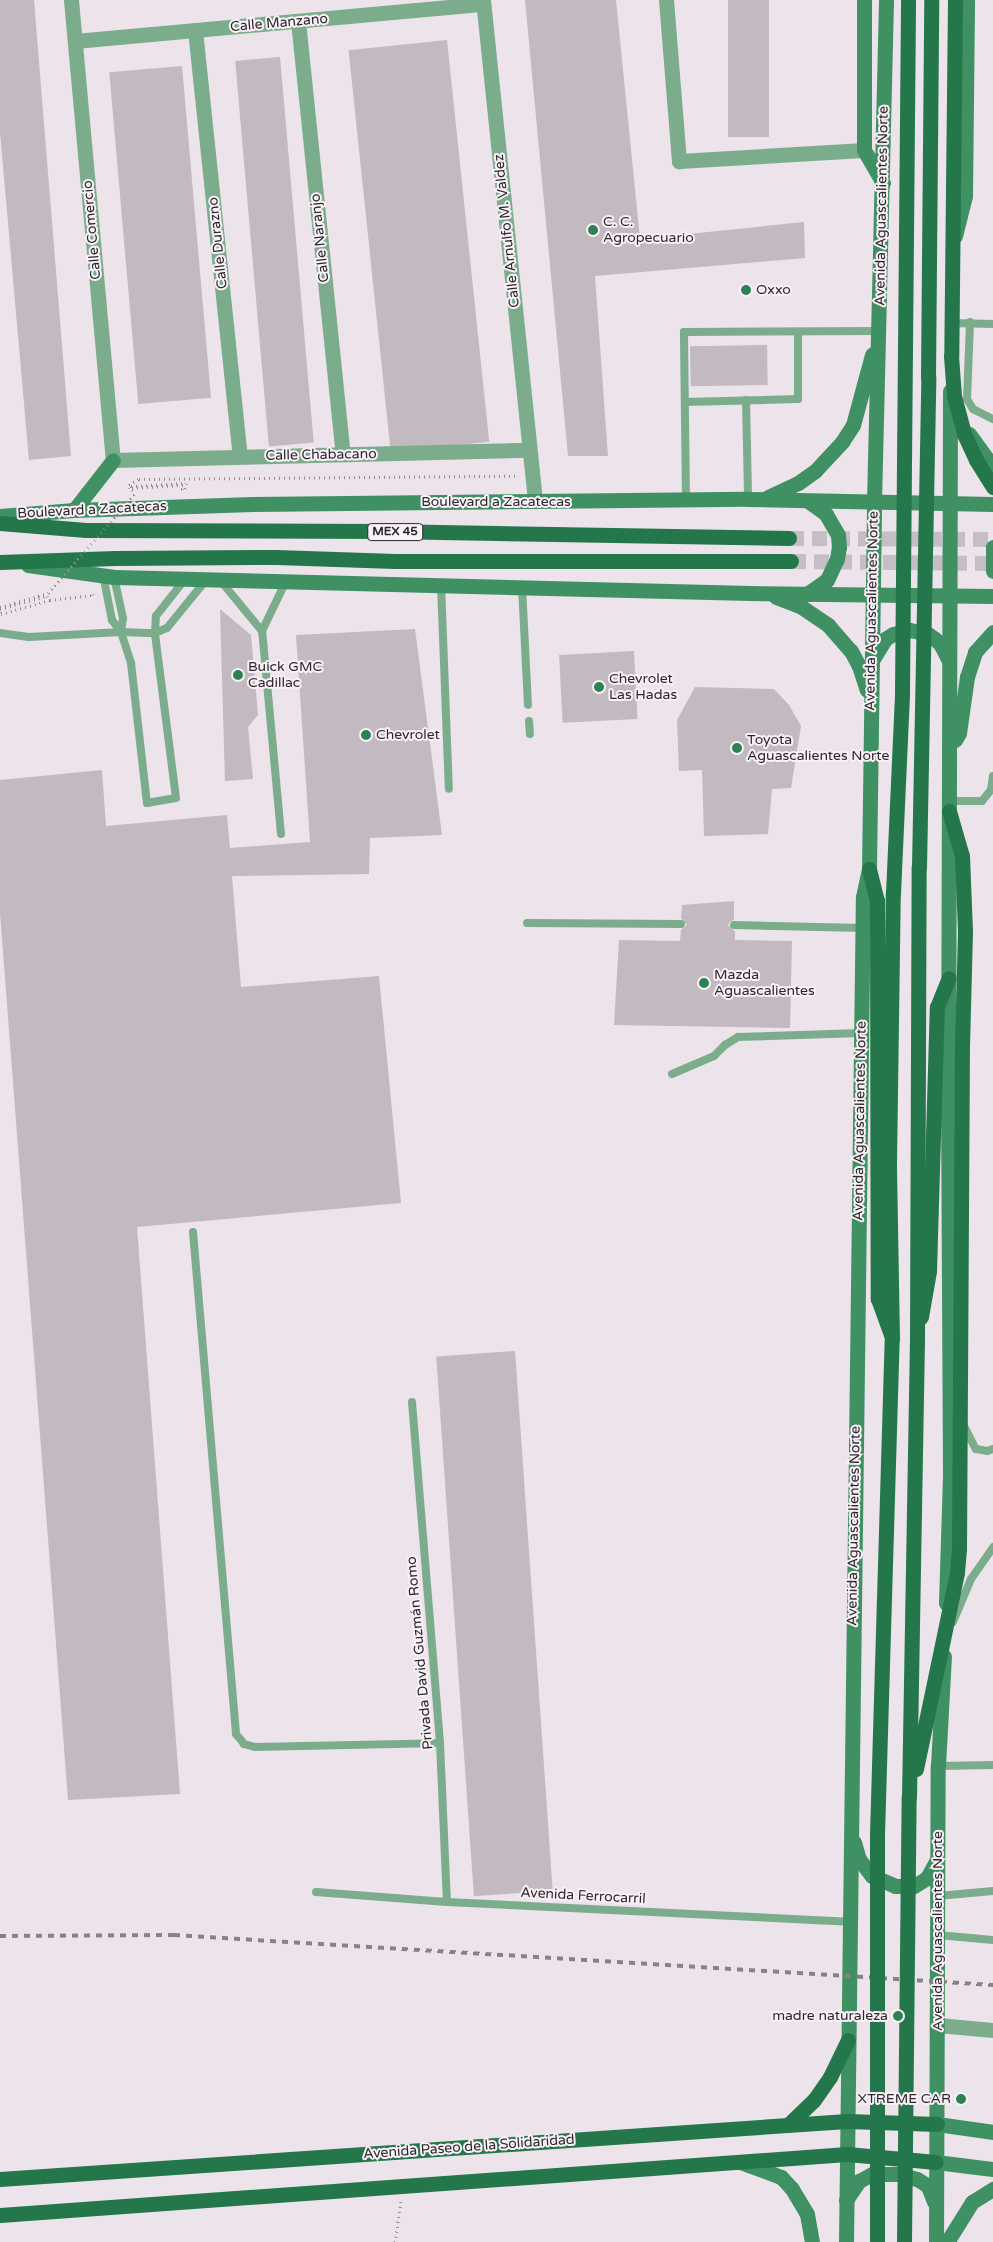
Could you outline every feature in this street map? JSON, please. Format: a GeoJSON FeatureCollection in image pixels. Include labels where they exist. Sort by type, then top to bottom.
{"type":"FeatureCollection","features":[{"type":"Feature","properties":{"kind":"main road"},"geometry":{"type":"LineString","coordinates":[[864,0],[864,150],[883,183]]}},
{"type":"Feature","properties":{"kind":"main road","name":"Avenida Aguascalientes Norte"},"geometry":{"type":"LineString","coordinates":[[846,2242],[862,928],[863,897],[869,869],[874,502],[886,0]]}},
{"type":"Feature","properties":{"kind":"main road","name":"Avenida Aguascalientes Norte"},"geometry":{"type":"LineString","coordinates":[[877,2242],[877,1834],[892,1339],[889,1164],[893,893],[902,693],[908,0]]}},
{"type":"Feature","properties":{"kind":"main road"},"geometry":{"type":"LineString","coordinates":[[904,2242],[917,1339],[919,877],[931,0]]}},
{"type":"Feature","properties":{"kind":"main road"},"geometry":{"type":"LineString","coordinates":[[954,0],[951,356],[954,396],[964,434],[976,460],[993,487]]}},
{"type":"Feature","properties":{"kind":"main road","name":"Avenida Aguascalientes Norte"},"geometry":{"type":"LineString","coordinates":[[936,2242],[938,1766],[945,1648],[950,1478],[950,322],[954,0]]}},
{"type":"Feature","properties":{"kind":"main road"},"geometry":{"type":"LineString","coordinates":[[951,255],[965,196],[967,0]]}},
{"type":"Feature","properties":{"kind":"main road"},"geometry":{"type":"LineString","coordinates":[[754,500],[780,493],[815,471],[842,442],[853,425],[878,331]]}},
{"type":"Feature","properties":{"kind":"main road"},"geometry":{"type":"LineString","coordinates":[[950,392],[971,437],[993,466]]}},
{"type":"Feature","properties":{"kind":"main road"},"geometry":{"type":"LineString","coordinates":[[74,510],[113,460]]}},
{"type":"Feature","properties":{"kind":"main road"},"geometry":{"type":"LineString","coordinates":[[807,500],[826,514],[838,535],[839,547],[837,559],[826,580],[807,594]]}},
{"type":"Feature","properties":{"kind":"main road","name":"Boulevard a Zacatecas"},"geometry":{"type":"LineString","coordinates":[[0,516],[74,510],[207,504],[807,500],[993,504]]}},
{"type":"Feature","properties":{"kind":"main road","name":"Boulevard a Zacatecas"},"geometry":{"type":"LineString","coordinates":[[0,523],[86,530],[385,531],[789,538]]}},
{"type":"Feature","properties":{"kind":"main road"},"geometry":{"type":"LineString","coordinates":[[993,547],[993,571]]}},
{"type":"Feature","properties":{"kind":"main road","name":"MEX 45"},"geometry":{"type":"LineString","coordinates":[[1,563],[115,558],[257,557],[395,561],[791,561]]}},
{"type":"Feature","properties":{"kind":"main road","name":"MEX 45"},"geometry":{"type":"LineString","coordinates":[[1,563],[102,575],[213,579],[750,593],[950,597],[993,596]]}},
{"type":"Feature","properties":{"kind":"main road"},"geometry":{"type":"LineString","coordinates":[[750,593],[767,595],[800,606],[828,625],[851,651],[859,666],[865,681],[870,709]]}},
{"type":"Feature","properties":{"kind":"main road"},"geometry":{"type":"LineString","coordinates":[[871,671],[875,654],[885,639],[893,634],[910,630],[928,634],[941,645],[949,662],[950,671]]}},
{"type":"Feature","properties":{"kind":"main road"},"geometry":{"type":"LineString","coordinates":[[950,751],[959,733],[967,677],[975,652],[993,632]]}},
{"type":"Feature","properties":{"kind":"main road"},"geometry":{"type":"LineString","coordinates":[[909,1797],[932,1698],[960,1549],[962,1046],[965,932],[962,856],[949,806]]}},
{"type":"Feature","properties":{"kind":"main road"},"geometry":{"type":"LineString","coordinates":[[869,869],[877,900],[878,1299],[892,1339]]}},
{"type":"Feature","properties":{"kind":"main road"},"geometry":{"type":"LineString","coordinates":[[917,1339],[929,1271],[937,1007],[949,978]]}},
{"type":"Feature","properties":{"kind":"main road"},"geometry":{"type":"LineString","coordinates":[[850,1826],[859,1859],[872,1876],[895,1886],[914,1886],[927,1878],[938,1859]]}},
{"type":"Feature","properties":{"kind":"main road"},"geometry":{"type":"LineString","coordinates":[[788,2125],[814,2100],[830,2077],[848,2040]]}},
{"type":"Feature","properties":{"kind":"main road","name":"Avenida Paseo de la Solidaridad"},"geometry":{"type":"LineString","coordinates":[[0,2178],[847,2121],[937,2124]]}},
{"type":"Feature","properties":{"kind":"main road"},"geometry":{"type":"LineString","coordinates":[[937,2124],[993,2132]]}},
{"type":"Feature","properties":{"kind":"main road"},"geometry":{"type":"LineString","coordinates":[[0,2215],[847,2154],[993,2169]]}},
{"type":"Feature","properties":{"kind":"main road"},"geometry":{"type":"LineString","coordinates":[[740,2162],[781,2177],[792,2189],[807,2214],[812,2242]]}},
{"type":"Feature","properties":{"kind":"main road"},"geometry":{"type":"LineString","coordinates":[[846,2200],[859,2181],[872,2174],[899,2174],[917,2179],[928,2186],[936,2206]]}},
{"type":"Feature","properties":{"kind":"main road"},"geometry":{"type":"LineString","coordinates":[[947,2242],[972,2202],[993,2189]]}},
{"type":"Feature","properties":{"kind":"street","name":"Calle Comercio"},"geometry":{"type":"LineString","coordinates":[[71,0],[113,460]]}},
{"type":"Feature","properties":{"kind":"street"},"geometry":{"type":"LineString","coordinates":[[666,0],[679,160],[864,150]]}},
{"type":"Feature","properties":{"kind":"street","name":"Calle Manzano"},"geometry":{"type":"LineString","coordinates":[[75,41],[483,2]]}},
{"type":"Feature","properties":{"kind":"street","name":"Calle Arnulfo M. Valdez"},"geometry":{"type":"LineString","coordinates":[[483,2],[535,501]]}},
{"type":"Feature","properties":{"kind":"street","name":"Calle Naranjo"},"geometry":{"type":"LineString","coordinates":[[298,21],[343,454]]}},
{"type":"Feature","properties":{"kind":"street","name":"Calle Durazno"},"geometry":{"type":"LineString","coordinates":[[196,30],[240,456]]}},
{"type":"Feature","properties":{"kind":"street","name":"Calle Chabacano"},"geometry":{"type":"LineString","coordinates":[[113,460],[343,454],[531,462]]}},
{"type":"Feature","properties":{"kind":"street"},"geometry":{"type":"LineString","coordinates":[[938,2025],[993,2030]]}},
{"type":"Feature","properties":{"kind":"lane"},"geometry":{"type":"LineString","coordinates":[[950,322],[993,324]]}},
{"type":"Feature","properties":{"kind":"lane"},"geometry":{"type":"LineString","coordinates":[[970,322],[967,399],[973,409],[993,419]]}},
{"type":"Feature","properties":{"kind":"lane"},"geometry":{"type":"LineString","coordinates":[[686,500],[684,332],[798,333],[878,331]]}},
{"type":"Feature","properties":{"kind":"lane"},"geometry":{"type":"LineString","coordinates":[[685,402],[798,399],[798,333]]}},
{"type":"Feature","properties":{"kind":"lane"},"geometry":{"type":"LineString","coordinates":[[746,400],[754,500]]}},
{"type":"Feature","properties":{"kind":"lane"},"geometry":{"type":"LineString","coordinates":[[102,575],[123,618],[120,632]]}},
{"type":"Feature","properties":{"kind":"lane"},"geometry":{"type":"LineString","coordinates":[[102,575],[112,620],[120,632],[131,663],[147,803],[176,798],[155,633],[156,616],[186,578]]}},
{"type":"Feature","properties":{"kind":"lane"},"geometry":{"type":"LineString","coordinates":[[0,633],[29,636],[120,632],[155,633],[168,628],[213,579],[262,631]]}},
{"type":"Feature","properties":{"kind":"lane"},"geometry":{"type":"LineString","coordinates":[[281,834],[262,631],[286,581]]}},
{"type":"Feature","properties":{"kind":"lane"},"geometry":{"type":"LineString","coordinates":[[441,585],[449,789]]}},
{"type":"Feature","properties":{"kind":"lane"},"geometry":{"type":"LineString","coordinates":[[522,587],[528,705]]}},
{"type":"Feature","properties":{"kind":"lane"},"geometry":{"type":"LineString","coordinates":[[529,721],[530,734]]}},
{"type":"Feature","properties":{"kind":"lane"},"geometry":{"type":"LineString","coordinates":[[949,806],[982,800],[991,790],[993,776]]}},
{"type":"Feature","properties":{"kind":"lane"},"geometry":{"type":"LineString","coordinates":[[527,923],[681,924]]}},
{"type":"Feature","properties":{"kind":"lane"},"geometry":{"type":"LineString","coordinates":[[734,925],[862,928]]}},
{"type":"Feature","properties":{"kind":"lane"},"geometry":{"type":"LineString","coordinates":[[672,1074],[714,1056],[725,1045],[738,1037],[861,1033]]}},
{"type":"Feature","properties":{"kind":"lane"},"geometry":{"type":"LineString","coordinates":[[193,1232],[236,1734],[244,1744],[255,1747],[440,1743]]}},
{"type":"Feature","properties":{"kind":"lane"},"geometry":{"type":"LineString","coordinates":[[950,1399],[976,1449],[987,1451],[993,1449]]}},
{"type":"Feature","properties":{"kind":"lane","name":"Privada David Guzmán Romo"},"geometry":{"type":"LineString","coordinates":[[412,1402],[440,1743],[447,1902]]}},
{"type":"Feature","properties":{"kind":"lane"},"geometry":{"type":"LineString","coordinates":[[945,1648],[970,1579],[993,1548]]}},
{"type":"Feature","properties":{"kind":"lane"},"geometry":{"type":"LineString","coordinates":[[938,1766],[993,1765]]}},
{"type":"Feature","properties":{"kind":"lane"},"geometry":{"type":"LineString","coordinates":[[938,1896],[993,1891]]}},
{"type":"Feature","properties":{"kind":"lane","name":"Avenida Ferrocarril"},"geometry":{"type":"LineString","coordinates":[[316,1892],[447,1902],[849,1922]]}},
{"type":"Feature","properties":{"kind":"lane"},"geometry":{"type":"LineString","coordinates":[[938,1935],[993,1940]]}},
{"type":"Feature","properties":{"kind":"path"},"geometry":{"type":"LineString","coordinates":[[178,491],[186,490],[186,483],[131,486],[132,491],[184,489],[184,485],[139,488],[130,488],[129,485],[139,479],[531,462]]}},
{"type":"Feature","properties":{"kind":"path"},"geometry":{"type":"LineString","coordinates":[[0,609],[48,593],[135,494],[143,493]]}},
{"type":"Feature","properties":{"kind":"path"},"geometry":{"type":"LineString","coordinates":[[0,609],[1,614],[50,600],[93,594],[102,575]]}},
{"type":"Feature","properties":{"kind":"path"},"geometry":{"type":"LineString","coordinates":[[0,609],[48,596],[50,601],[0,616]]}},
{"type":"Feature","properties":{"kind":"path"},"geometry":{"type":"LineString","coordinates":[[395,2242],[404,2186]]}},
{"type":"Feature","properties":{"kind":"building"},"geometry":{"type":"Polygon","coordinates":[[[0,0],[34,0],[71,456],[29,460],[0,132],[0,0]]]}},
{"type":"Feature","properties":{"kind":"building","name":"C. C. Agropecuario"},"geometry":{"type":"Polygon","coordinates":[[[525,0],[616,0],[640,239],[804,222],[805,258],[595,276],[608,456],[568,456],[525,0]]]}},
{"type":"Feature","properties":{"kind":"building"},"geometry":{"type":"Polygon","coordinates":[[[728,0],[769,0],[769,137],[728,137],[728,0]]]}},
{"type":"Feature","properties":{"kind":"building"},"geometry":{"type":"Polygon","coordinates":[[[447,40],[489,442],[391,452],[349,50],[447,40]]]}},
{"type":"Feature","properties":{"kind":"building"},"geometry":{"type":"Polygon","coordinates":[[[280,57],[314,443],[269,446],[235,61],[280,57]]]}},
{"type":"Feature","properties":{"kind":"building"},"geometry":{"type":"Polygon","coordinates":[[[182,66],[211,398],[138,404],[109,72],[182,66]]]}},
{"type":"Feature","properties":{"kind":"building"},"geometry":{"type":"Polygon","coordinates":[[[767,345],[768,385],[691,386],[690,346],[767,345]]]}},
{"type":"Feature","properties":{"kind":"building","name":"Buick GMC Cadillac"},"geometry":{"type":"Polygon","coordinates":[[[220,609],[251,635],[258,715],[248,727],[253,779],[225,781],[220,609]]]}},
{"type":"Feature","properties":{"kind":"building"},"geometry":{"type":"Polygon","coordinates":[[[415,629],[442,835],[370,838],[369,874],[232,876],[241,987],[379,976],[401,1203],[137,1227],[180,1794],[68,1800],[0,913],[0,780],[102,770],[106,826],[227,815],[230,848],[310,842],[296,635],[415,629]]]}},
{"type":"Feature","properties":{"kind":"building","name":"Chevrolet Las Hadas"},"geometry":{"type":"Polygon","coordinates":[[[634,651],[638,719],[563,723],[559,655],[634,651]]]}},
{"type":"Feature","properties":{"kind":"building","name":"Toyota Aguascalientes Norte"},"geometry":{"type":"Polygon","coordinates":[[[695,687],[774,689],[789,705],[801,726],[791,788],[772,789],[768,834],[704,836],[702,770],[679,771],[677,720],[695,687]]]}},
{"type":"Feature","properties":{"kind":"building","name":"Mazda Aguascalientes"},"geometry":{"type":"Polygon","coordinates":[[[734,901],[734,919],[728,925],[735,931],[735,940],[792,941],[790,1028],[614,1025],[619,940],[680,941],[681,930],[687,925],[681,918],[682,905],[734,901]]]}},
{"type":"Feature","properties":{"kind":"building"},"geometry":{"type":"Polygon","coordinates":[[[515,1351],[553,1891],[474,1896],[436,1357],[515,1351]]]}},
{"type":"Feature","properties":{"kind":"tunnel"},"geometry":{"type":"LineString","coordinates":[[789,538],[993,539]]}},
{"type":"Feature","properties":{"kind":"tunnel"},"geometry":{"type":"LineString","coordinates":[[791,561],[993,563]]}},
{"type":"Feature","properties":{"kind":"railway"},"geometry":{"type":"LineString","coordinates":[[0,1936],[174,1935],[993,1985]]}},
{"type":"Feature","properties":{"kind":"place","name":"C. C. Agropecuario"},"geometry":{"type":"Point","coordinates":[593,230]}},
{"type":"Feature","properties":{"kind":"place","name":"Oxxo"},"geometry":{"type":"Point","coordinates":[746,290]}},
{"type":"Feature","properties":{"kind":"place","name":"Buick GMC Cadillac"},"geometry":{"type":"Point","coordinates":[238,675]}},
{"type":"Feature","properties":{"kind":"place","name":"Chevrolet Las Hadas"},"geometry":{"type":"Point","coordinates":[599,687]}},
{"type":"Feature","properties":{"kind":"place","name":"Chevrolet"},"geometry":{"type":"Point","coordinates":[366,735]}},
{"type":"Feature","properties":{"kind":"place","name":"Toyota Aguascalientes Norte"},"geometry":{"type":"Point","coordinates":[737,748]}},
{"type":"Feature","properties":{"kind":"place","name":"Mazda Aguascalientes"},"geometry":{"type":"Point","coordinates":[704,983]}},
{"type":"Feature","properties":{"kind":"place","name":"madre naturaleza"},"geometry":{"type":"Point","coordinates":[898,2016]}},
{"type":"Feature","properties":{"kind":"place","name":"XTREME CAR"},"geometry":{"type":"Point","coordinates":[961,2099]}}]}
